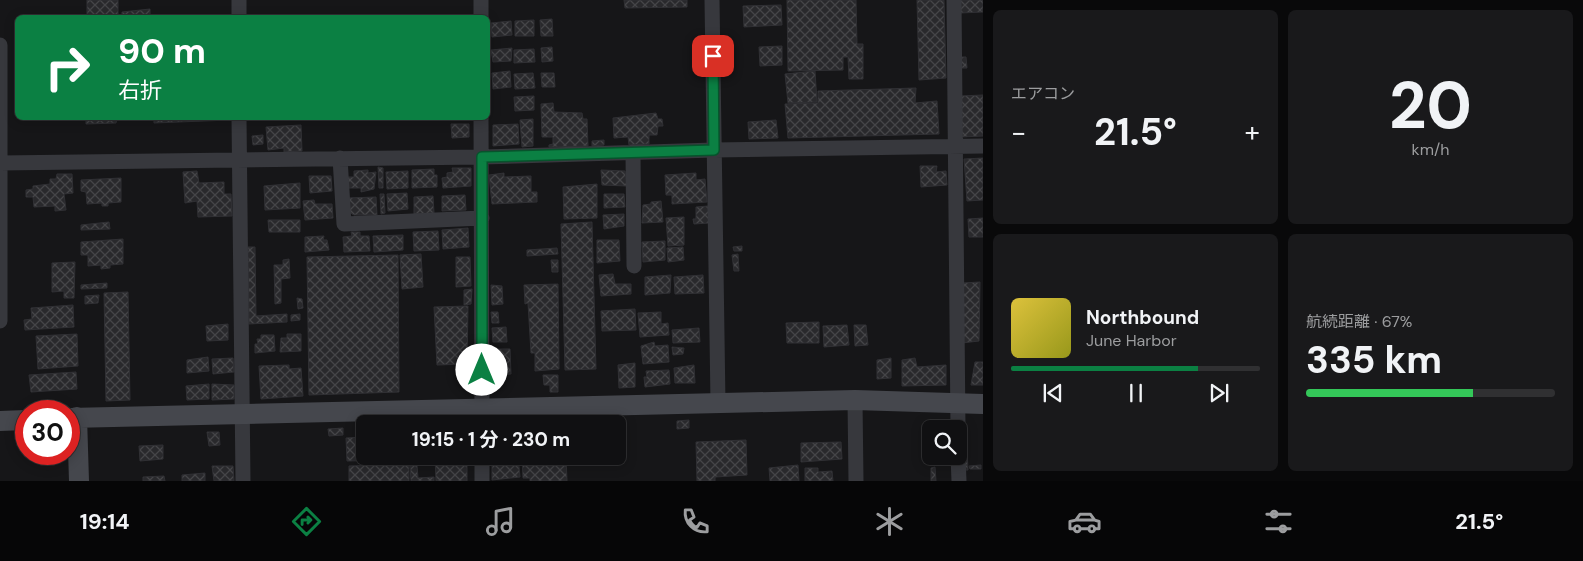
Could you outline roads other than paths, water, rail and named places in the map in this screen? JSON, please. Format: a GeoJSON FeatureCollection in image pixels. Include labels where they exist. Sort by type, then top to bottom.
{"type":"FeatureCollection","features":[{"type":"Feature","properties":{"kind":"street"},"geometry":{"type":"LineString","coordinates":[[239,0],[239,15]]}},
{"type":"Feature","properties":{"kind":"street"},"geometry":{"type":"LineString","coordinates":[[481,0],[481,15]]}},
{"type":"Feature","properties":{"kind":"street"},"geometry":{"type":"LineString","coordinates":[[712,0],[718,403]]}},
{"type":"Feature","properties":{"kind":"street"},"geometry":{"type":"LineString","coordinates":[[954,0],[958,420]]}},
{"type":"Feature","properties":{"kind":"street"},"geometry":{"type":"LineString","coordinates":[[0,46],[0,321]]}},
{"type":"Feature","properties":{"kind":"street"},"geometry":{"type":"LineString","coordinates":[[239,120],[243,481]]}},
{"type":"Feature","properties":{"kind":"street"},"geometry":{"type":"LineString","coordinates":[[481,120],[482,415]]}},
{"type":"Feature","properties":{"kind":"street"},"geometry":{"type":"LineString","coordinates":[[0,163],[239,158],[482,157],[714,150],[983,146]]}},
{"type":"Feature","properties":{"kind":"street"},"geometry":{"type":"LineString","coordinates":[[633,152],[634,266]]}},
{"type":"Feature","properties":{"kind":"street"},"geometry":{"type":"LineString","coordinates":[[340,158],[344,224],[482,218]]}},
{"type":"Feature","properties":{"kind":"street"},"geometry":{"type":"LineString","coordinates":[[855,400],[856,481]]}},
{"type":"Feature","properties":{"kind":"street"},"geometry":{"type":"LineString","coordinates":[[500,415],[718,403],[855,400],[983,404]]}},
{"type":"Feature","properties":{"kind":"street"},"geometry":{"type":"LineString","coordinates":[[80,418],[241,413],[402,415]]}},
{"type":"Feature","properties":{"kind":"street"},"geometry":{"type":"LineString","coordinates":[[0,421],[15,420]]}},
{"type":"Feature","properties":{"kind":"street"},"geometry":{"type":"LineString","coordinates":[[77,465],[79,481]]}},
{"type":"Feature","properties":{"kind":"street"},"geometry":{"type":"LineString","coordinates":[[482,465],[482,481]]}},
{"type":"Feature","properties":{"kind":"street"},"geometry":{"type":"LineString","coordinates":[[958,465],[959,481]]}}]}
